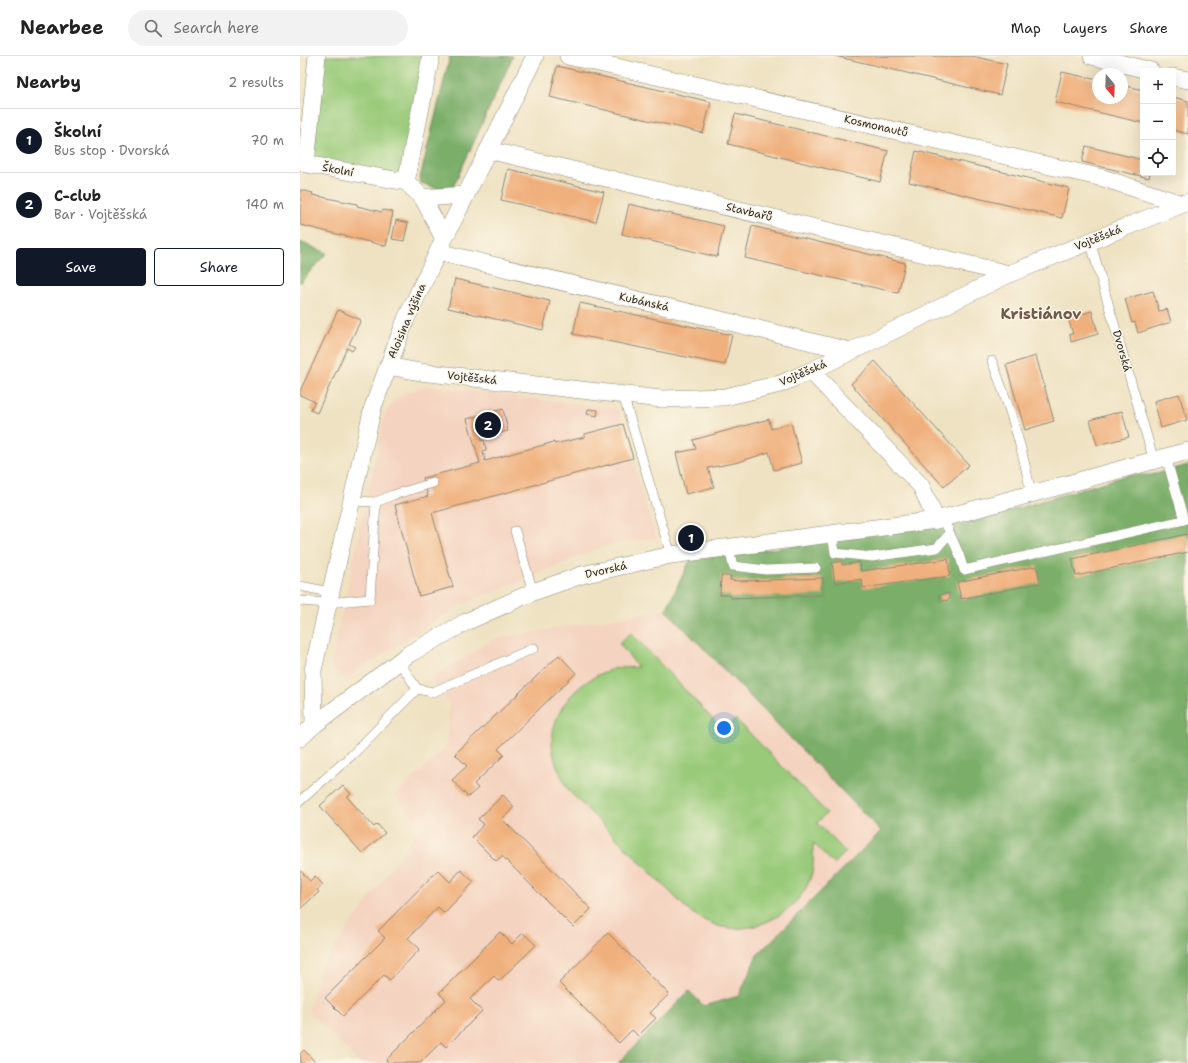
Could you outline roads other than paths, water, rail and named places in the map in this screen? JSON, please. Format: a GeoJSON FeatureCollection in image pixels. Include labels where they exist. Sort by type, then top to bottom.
{"type":"FeatureCollection","features":[{"type":"Feature","properties":{"kind":"street","name":"Školní"},"geometry":{"type":"LineString","coordinates":[[317,56],[306,164],[406,182]]}},
{"type":"Feature","properties":{"kind":"street"},"geometry":{"type":"LineString","coordinates":[[431,56],[406,182],[423,198],[441,245]]}},
{"type":"Feature","properties":{"kind":"street","name":"Aloisina výšina"},"geometry":{"type":"LineString","coordinates":[[307,725],[313,670],[328,598],[373,407],[406,319],[535,56]]}},
{"type":"Feature","properties":{"kind":"street","name":"Kosmonautů"},"geometry":{"type":"LineString","coordinates":[[568,56],[1103,178],[1185,203]]}},
{"type":"Feature","properties":{"kind":"street"},"geometry":{"type":"LineString","coordinates":[[1092,56],[1140,68]]}},
{"type":"Feature","properties":{"kind":"street"},"geometry":{"type":"LineString","coordinates":[[1176,78],[1188,80]]}},
{"type":"Feature","properties":{"kind":"street","name":"Stavbařů"},"geometry":{"type":"LineString","coordinates":[[488,150],[1009,274]]}},
{"type":"Feature","properties":{"kind":"street"},"geometry":{"type":"LineString","coordinates":[[423,198],[466,195]]}},
{"type":"Feature","properties":{"kind":"street","name":"Vojtěšská"},"geometry":{"type":"LineString","coordinates":[[388,366],[420,372],[661,399],[725,397],[780,384],[811,371],[850,351],[910,324],[1009,274],[1185,203]]}},
{"type":"Feature","properties":{"kind":"street","name":"Kubánská"},"geometry":{"type":"LineString","coordinates":[[441,245],[850,351]]}},
{"type":"Feature","properties":{"kind":"street"},"geometry":{"type":"LineString","coordinates":[[811,371],[921,486],[943,524]]}},
{"type":"Feature","properties":{"kind":"street","name":"Dvorská"},"geometry":{"type":"LineString","coordinates":[[300,738],[307,725],[409,654],[466,622],[533,592],[582,575],[671,555],[832,534],[943,524],[1031,494],[1188,452]]}},
{"type":"Feature","properties":{"kind":"lane","name":"Dvorská"},"geometry":{"type":"LineString","coordinates":[[1090,241],[1160,459]]}},
{"type":"Feature","properties":{"kind":"lane"},"geometry":{"type":"LineString","coordinates":[[992,361],[1011,411],[1024,455],[1031,494]]}},
{"type":"Feature","properties":{"kind":"lane"},"geometry":{"type":"LineString","coordinates":[[623,395],[671,555]]}},
{"type":"Feature","properties":{"kind":"lane"},"geometry":{"type":"LineString","coordinates":[[943,524],[959,554],[964,570],[1184,520],[1160,459]]}},
{"type":"Feature","properties":{"kind":"lane"},"geometry":{"type":"LineString","coordinates":[[351,501],[376,502],[433,483]]}},
{"type":"Feature","properties":{"kind":"lane"},"geometry":{"type":"LineString","coordinates":[[300,601],[328,598],[370,600],[376,502]]}},
{"type":"Feature","properties":{"kind":"lane"},"geometry":{"type":"LineString","coordinates":[[832,534],[835,553],[872,557],[938,548],[943,524]]}},
{"type":"Feature","properties":{"kind":"lane"},"geometry":{"type":"LineString","coordinates":[[515,531],[533,592]]}},
{"type":"Feature","properties":{"kind":"lane"},"geometry":{"type":"LineString","coordinates":[[729,548],[733,566],[766,570],[816,568]]}},
{"type":"Feature","properties":{"kind":"lane"},"geometry":{"type":"LineString","coordinates":[[300,586],[328,598]]}},
{"type":"Feature","properties":{"kind":"lane"},"geometry":{"type":"LineString","coordinates":[[399,662],[416,689],[433,692],[534,648]]}},
{"type":"Feature","properties":{"kind":"lane"},"geometry":{"type":"LineString","coordinates":[[300,801],[352,755],[416,689]]}},
{"type":"Feature","properties":{"kind":"place","name":"C-club"},"geometry":{"type":"Point","coordinates":[488,425]}},
{"type":"Feature","properties":{"kind":"place","name":"Školní"},"geometry":{"type":"Point","coordinates":[691,538]}},
{"type":"Feature","properties":{"kind":"district","name":"Kristiánov"},"geometry":{"type":"Point","coordinates":[1041,314]}}]}
